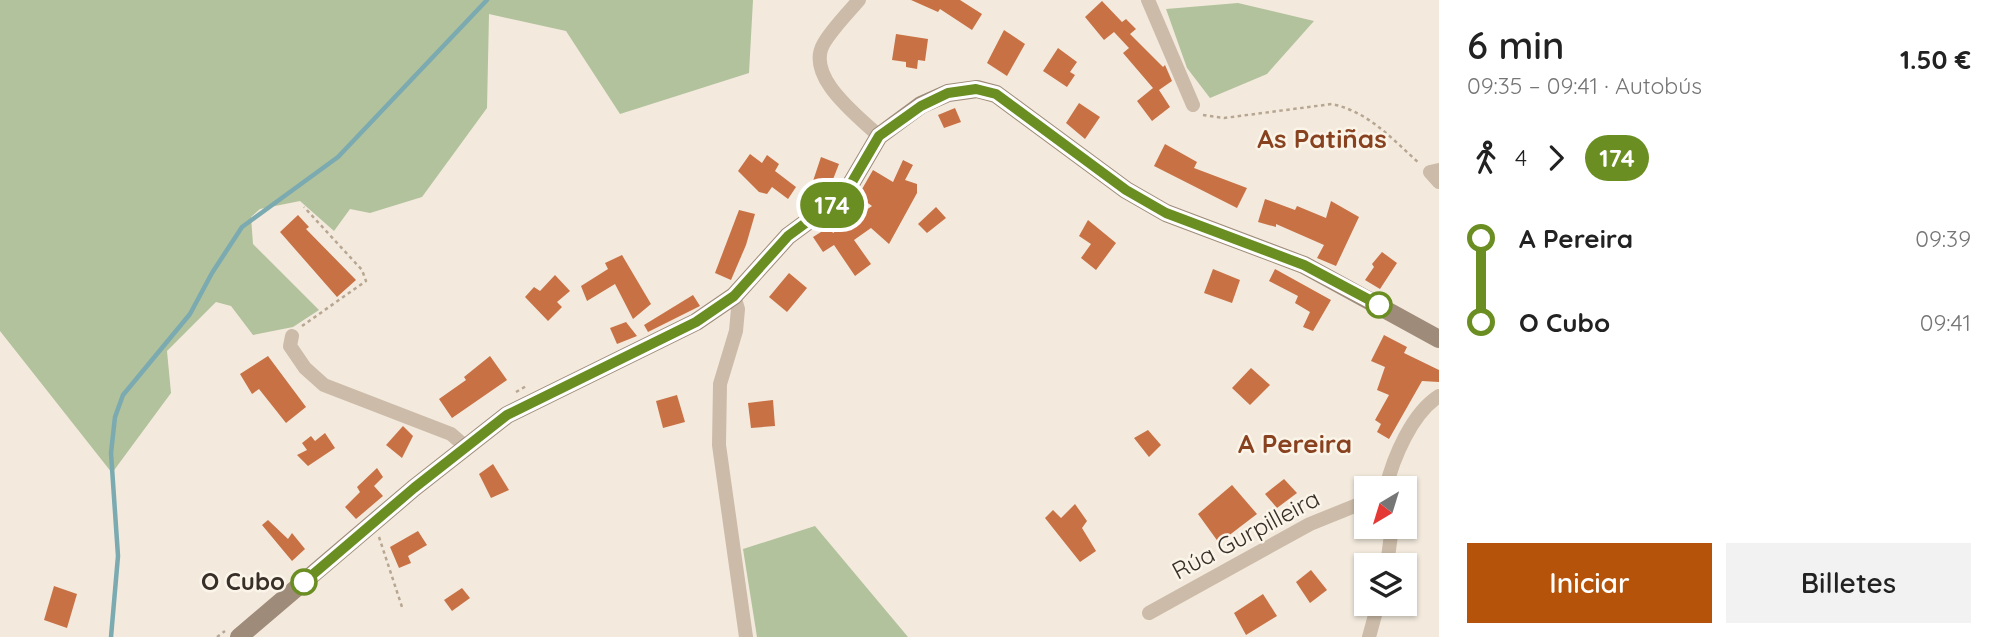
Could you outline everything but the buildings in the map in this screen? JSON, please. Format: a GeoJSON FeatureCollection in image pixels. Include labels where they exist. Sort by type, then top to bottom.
{"type":"FeatureCollection","features":[{"type":"Feature","properties":{"kind":"main road"},"geometry":{"type":"LineString","coordinates":[[239,637],[373,523],[507,415],[696,322],[734,296],[788,236],[845,194],[879,136],[921,106],[948,93],[976,89],[996,94],[1126,190],[1166,213],[1304,265],[1439,338]]}},
{"type":"Feature","properties":{"kind":"street"},"geometry":{"type":"LineString","coordinates":[[859,0],[822,45],[819,65],[831,89],[879,136]]}},
{"type":"Feature","properties":{"kind":"street"},"geometry":{"type":"LineString","coordinates":[[1148,0],[1193,105]]}},
{"type":"Feature","properties":{"kind":"street"},"geometry":{"type":"LineString","coordinates":[[734,296],[738,309],[737,320],[720,384],[719,445],[747,637]]}},
{"type":"Feature","properties":{"kind":"street"},"geometry":{"type":"LineString","coordinates":[[292,336],[290,346],[305,368],[324,385],[451,434],[466,447]]}},
{"type":"Feature","properties":{"kind":"street"},"geometry":{"type":"LineString","coordinates":[[1389,476],[1391,466],[1416,421],[1431,401],[1439,396]]}},
{"type":"Feature","properties":{"kind":"street","name":"Rúa Gurpilleira"},"geometry":{"type":"LineString","coordinates":[[1149,613],[1310,524],[1354,506]]}},
{"type":"Feature","properties":{"kind":"street"},"geometry":{"type":"LineString","coordinates":[[1369,637],[1375,616]]}},
{"type":"Feature","properties":{"kind":"path"},"geometry":{"type":"LineString","coordinates":[[1193,105],[1206,118],[1332,104],[1349,108],[1368,118],[1436,175]]}},
{"type":"Feature","properties":{"kind":"path"},"geometry":{"type":"LineString","coordinates":[[292,336],[366,281],[362,270],[303,207]]}},
{"type":"Feature","properties":{"kind":"path"},"geometry":{"type":"LineString","coordinates":[[373,523],[401,607]]}},
{"type":"Feature","properties":{"kind":"green space"},"geometry":{"type":"Polygon","coordinates":[[[0,0],[753,0],[749,73],[620,114],[566,31],[489,14],[487,108],[422,197],[370,213],[350,209],[334,231],[300,201],[260,209],[251,217],[253,244],[319,310],[293,327],[253,335],[231,306],[216,302],[167,351],[171,393],[112,473],[0,331],[0,0]]]}},
{"type":"Feature","properties":{"kind":"green space"},"geometry":{"type":"Polygon","coordinates":[[[1238,3],[1314,21],[1267,74],[1210,98],[1187,68],[1166,9],[1238,3]]]}},
{"type":"Feature","properties":{"kind":"green space"},"geometry":{"type":"Polygon","coordinates":[[[815,526],[908,637],[757,637],[743,549],[815,526]]]}},
{"type":"Feature","properties":{"kind":"waterway"},"geometry":{"type":"LineString","coordinates":[[111,637],[118,556],[111,453],[115,417],[123,395],[190,314],[212,273],[242,227],[338,157],[487,0]]}},
{"type":"Feature","properties":{"kind":"bus line","name":"174"},"geometry":{"type":"LineString","coordinates":[[304,582],[414,488],[507,415],[557,388],[696,322],[734,296],[788,236],[815,219],[845,194],[879,136],[921,106],[948,93],[976,89],[996,94],[1015,105],[1126,190],[1166,213],[1304,265],[1379,305]]}},
{"type":"Feature","properties":{"kind":"place","name":"O Cubo"},"geometry":{"type":"Point","coordinates":[304,582]}},
{"type":"Feature","properties":{"kind":"district","name":"As Patiñas"},"geometry":{"type":"Point","coordinates":[1322,139]}},
{"type":"Feature","properties":{"kind":"district","name":"A Pereira"},"geometry":{"type":"Point","coordinates":[1295,444]}}]}
